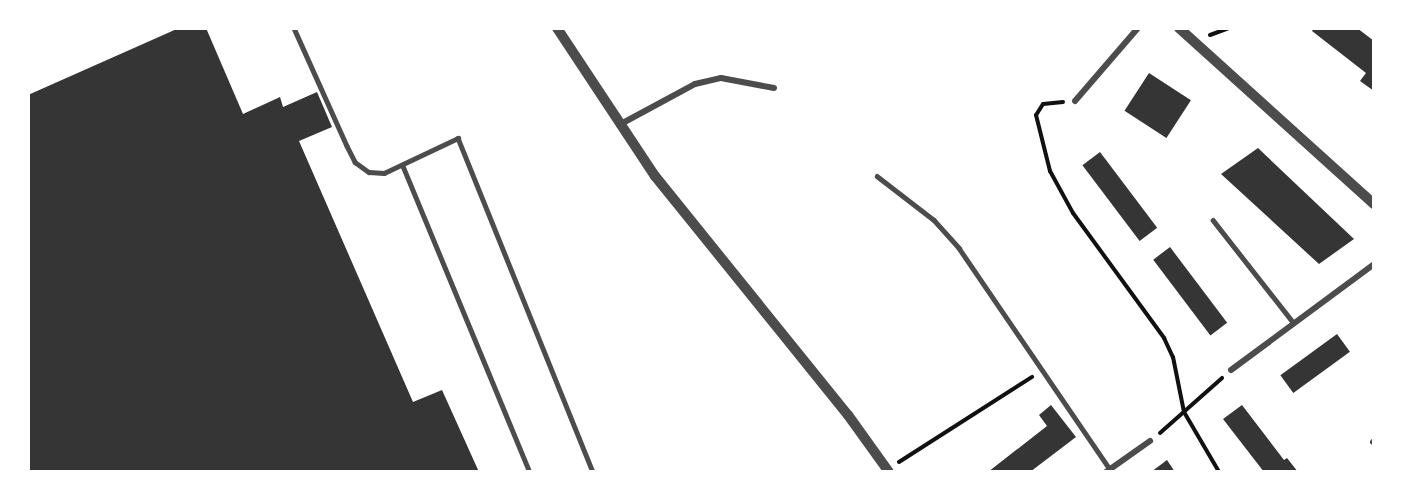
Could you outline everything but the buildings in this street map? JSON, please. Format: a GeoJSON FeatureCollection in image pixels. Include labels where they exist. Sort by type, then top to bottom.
{"type":"FeatureCollection","features":[{"type":"Feature","properties":{"kind":"street"},"geometry":{"type":"LineString","coordinates":[[556,28],[655,176],[848,415],[888,471]]}},
{"type":"Feature","properties":{"kind":"street"},"geometry":{"type":"LineString","coordinates":[[1075,101],[1138,28]]}},
{"type":"Feature","properties":{"kind":"street"},"geometry":{"type":"LineString","coordinates":[[1179,28],[1374,204]]}},
{"type":"Feature","properties":{"kind":"street"},"geometry":{"type":"LineString","coordinates":[[619,125],[695,84],[721,78],[774,88]]}},
{"type":"Feature","properties":{"kind":"street"},"geometry":{"type":"LineString","coordinates":[[1231,370],[1374,264]]}},
{"type":"Feature","properties":{"kind":"street"},"geometry":{"type":"LineString","coordinates":[[1108,470],[1150,441]]}},
{"type":"Feature","properties":{"kind":"lane"},"geometry":{"type":"LineString","coordinates":[[294,28],[355,162],[377,172],[403,166],[458,138],[593,471]]}},
{"type":"Feature","properties":{"kind":"lane"},"geometry":{"type":"LineString","coordinates":[[403,166],[530,471]]}},
{"type":"Feature","properties":{"kind":"lane"},"geometry":{"type":"LineString","coordinates":[[877,176],[934,220],[959,248],[1108,470]]}},
{"type":"Feature","properties":{"kind":"lane"},"geometry":{"type":"LineString","coordinates":[[1213,220],[1293,322]]}},
{"type":"Feature","properties":{"kind":"path"},"geometry":{"type":"LineString","coordinates":[[1075,101],[1043,104],[1036,115],[1050,171],[1073,213],[1164,338],[1173,357],[1184,412],[1219,471]]}},
{"type":"Feature","properties":{"kind":"path"},"geometry":{"type":"LineString","coordinates":[[888,471],[1042,370]]}},
{"type":"Feature","properties":{"kind":"path"},"geometry":{"type":"LineString","coordinates":[[1150,441],[1231,370]]}}]}
